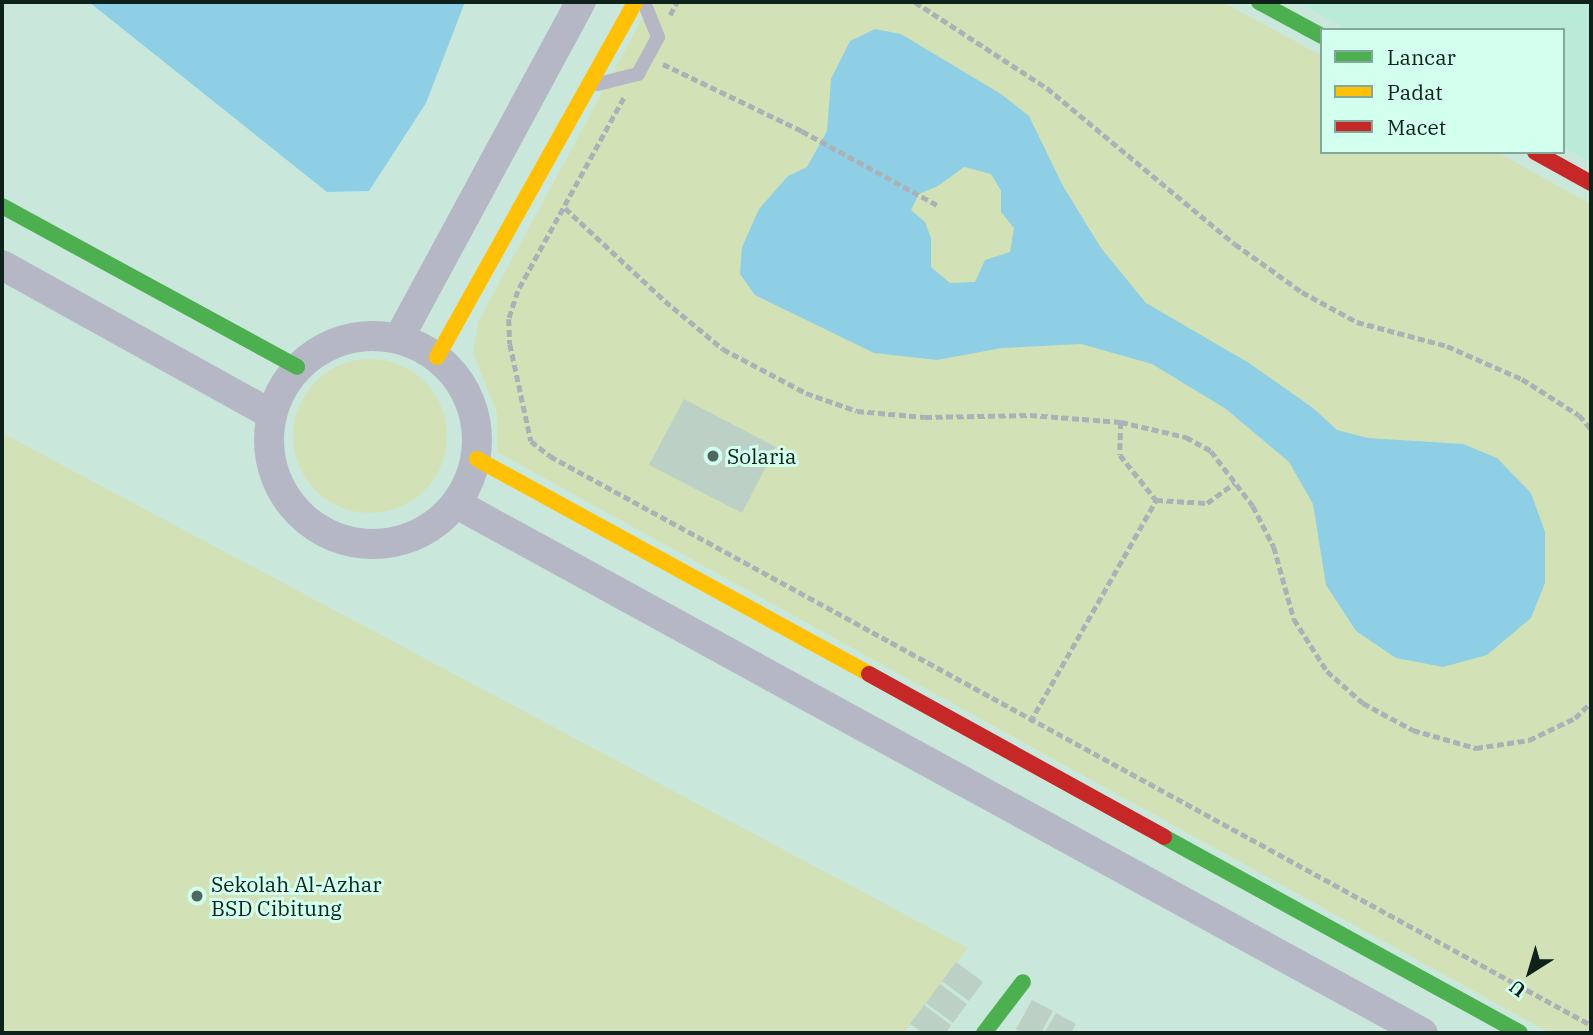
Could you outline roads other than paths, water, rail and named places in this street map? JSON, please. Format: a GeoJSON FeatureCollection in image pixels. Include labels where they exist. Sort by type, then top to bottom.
{"type":"FeatureCollection","features":[{"type":"Feature","properties":{"kind":"street"},"geometry":{"type":"LineString","coordinates":[[399,338],[581,2]]}},
{"type":"Feature","properties":{"kind":"street"},"geometry":{"type":"LineString","coordinates":[[437,357],[635,2]]}},
{"type":"Feature","properties":{"kind":"street"},"geometry":{"type":"LineString","coordinates":[[1259,2],[1320,35]]}},
{"type":"Feature","properties":{"kind":"street"},"geometry":{"type":"LineString","coordinates":[[1539,154],[1591,183]]}},
{"type":"Feature","properties":{"kind":"street"},"geometry":{"type":"LineString","coordinates":[[2,206],[297,367]]}},
{"type":"Feature","properties":{"kind":"street"},"geometry":{"type":"LineString","coordinates":[[2,265],[271,414]]}},
{"type":"Feature","properties":{"kind":"street"},"geometry":{"type":"LineString","coordinates":[[371,335],[399,338],[437,357],[463,385],[477,421],[477,459],[470,482],[457,504],[438,523],[416,536],[391,543],[364,544],[338,538],[305,518],[281,489],[272,465],[268,440],[271,414],[281,389],[297,367],[318,350],[344,339],[371,335]]}},
{"type":"Feature","properties":{"kind":"street"},"geometry":{"type":"LineString","coordinates":[[477,459],[1520,1033]]}},
{"type":"Feature","properties":{"kind":"street"},"geometry":{"type":"LineString","coordinates":[[457,504],[1423,1033]]}},
{"type":"Feature","properties":{"kind":"street"},"geometry":{"type":"LineString","coordinates":[[986,1033],[1023,982]]}},
{"type":"Feature","properties":{"kind":"lane"},"geometry":{"type":"LineString","coordinates":[[589,86],[638,74],[658,37],[644,2]]}},
{"type":"Feature","properties":{"kind":"water"},"geometry":{"type":"Polygon","coordinates":[[[89,2],[465,2],[426,103],[369,191],[327,192],[89,2]]]}},
{"type":"Feature","properties":{"kind":"water"},"geometry":{"type":"Polygon","coordinates":[[[875,29],[901,34],[1001,94],[1029,116],[1063,186],[1101,248],[1146,303],[1249,363],[1313,408],[1337,430],[1368,438],[1463,444],[1497,458],[1531,493],[1545,532],[1545,583],[1531,618],[1487,655],[1443,667],[1396,658],[1356,631],[1326,585],[1313,504],[1289,462],[1226,409],[1152,364],[1081,344],[1002,348],[937,360],[874,353],[755,295],[740,274],[742,247],[759,209],[788,176],[807,167],[827,131],[831,79],[850,41],[875,29]],[[964,167],[938,186],[919,194],[911,210],[925,222],[931,238],[931,267],[950,283],[975,282],[985,260],[1010,252],[1014,228],[1001,212],[1001,191],[991,174],[964,167]]]}},
{"type":"Feature","properties":{"kind":"place","name":"Solaria"},"geometry":{"type":"Point","coordinates":[713,456]}},
{"type":"Feature","properties":{"kind":"place","name":"Sekolah Al-Azhar BSD Cibitung"},"geometry":{"type":"Point","coordinates":[197,896]}}]}
